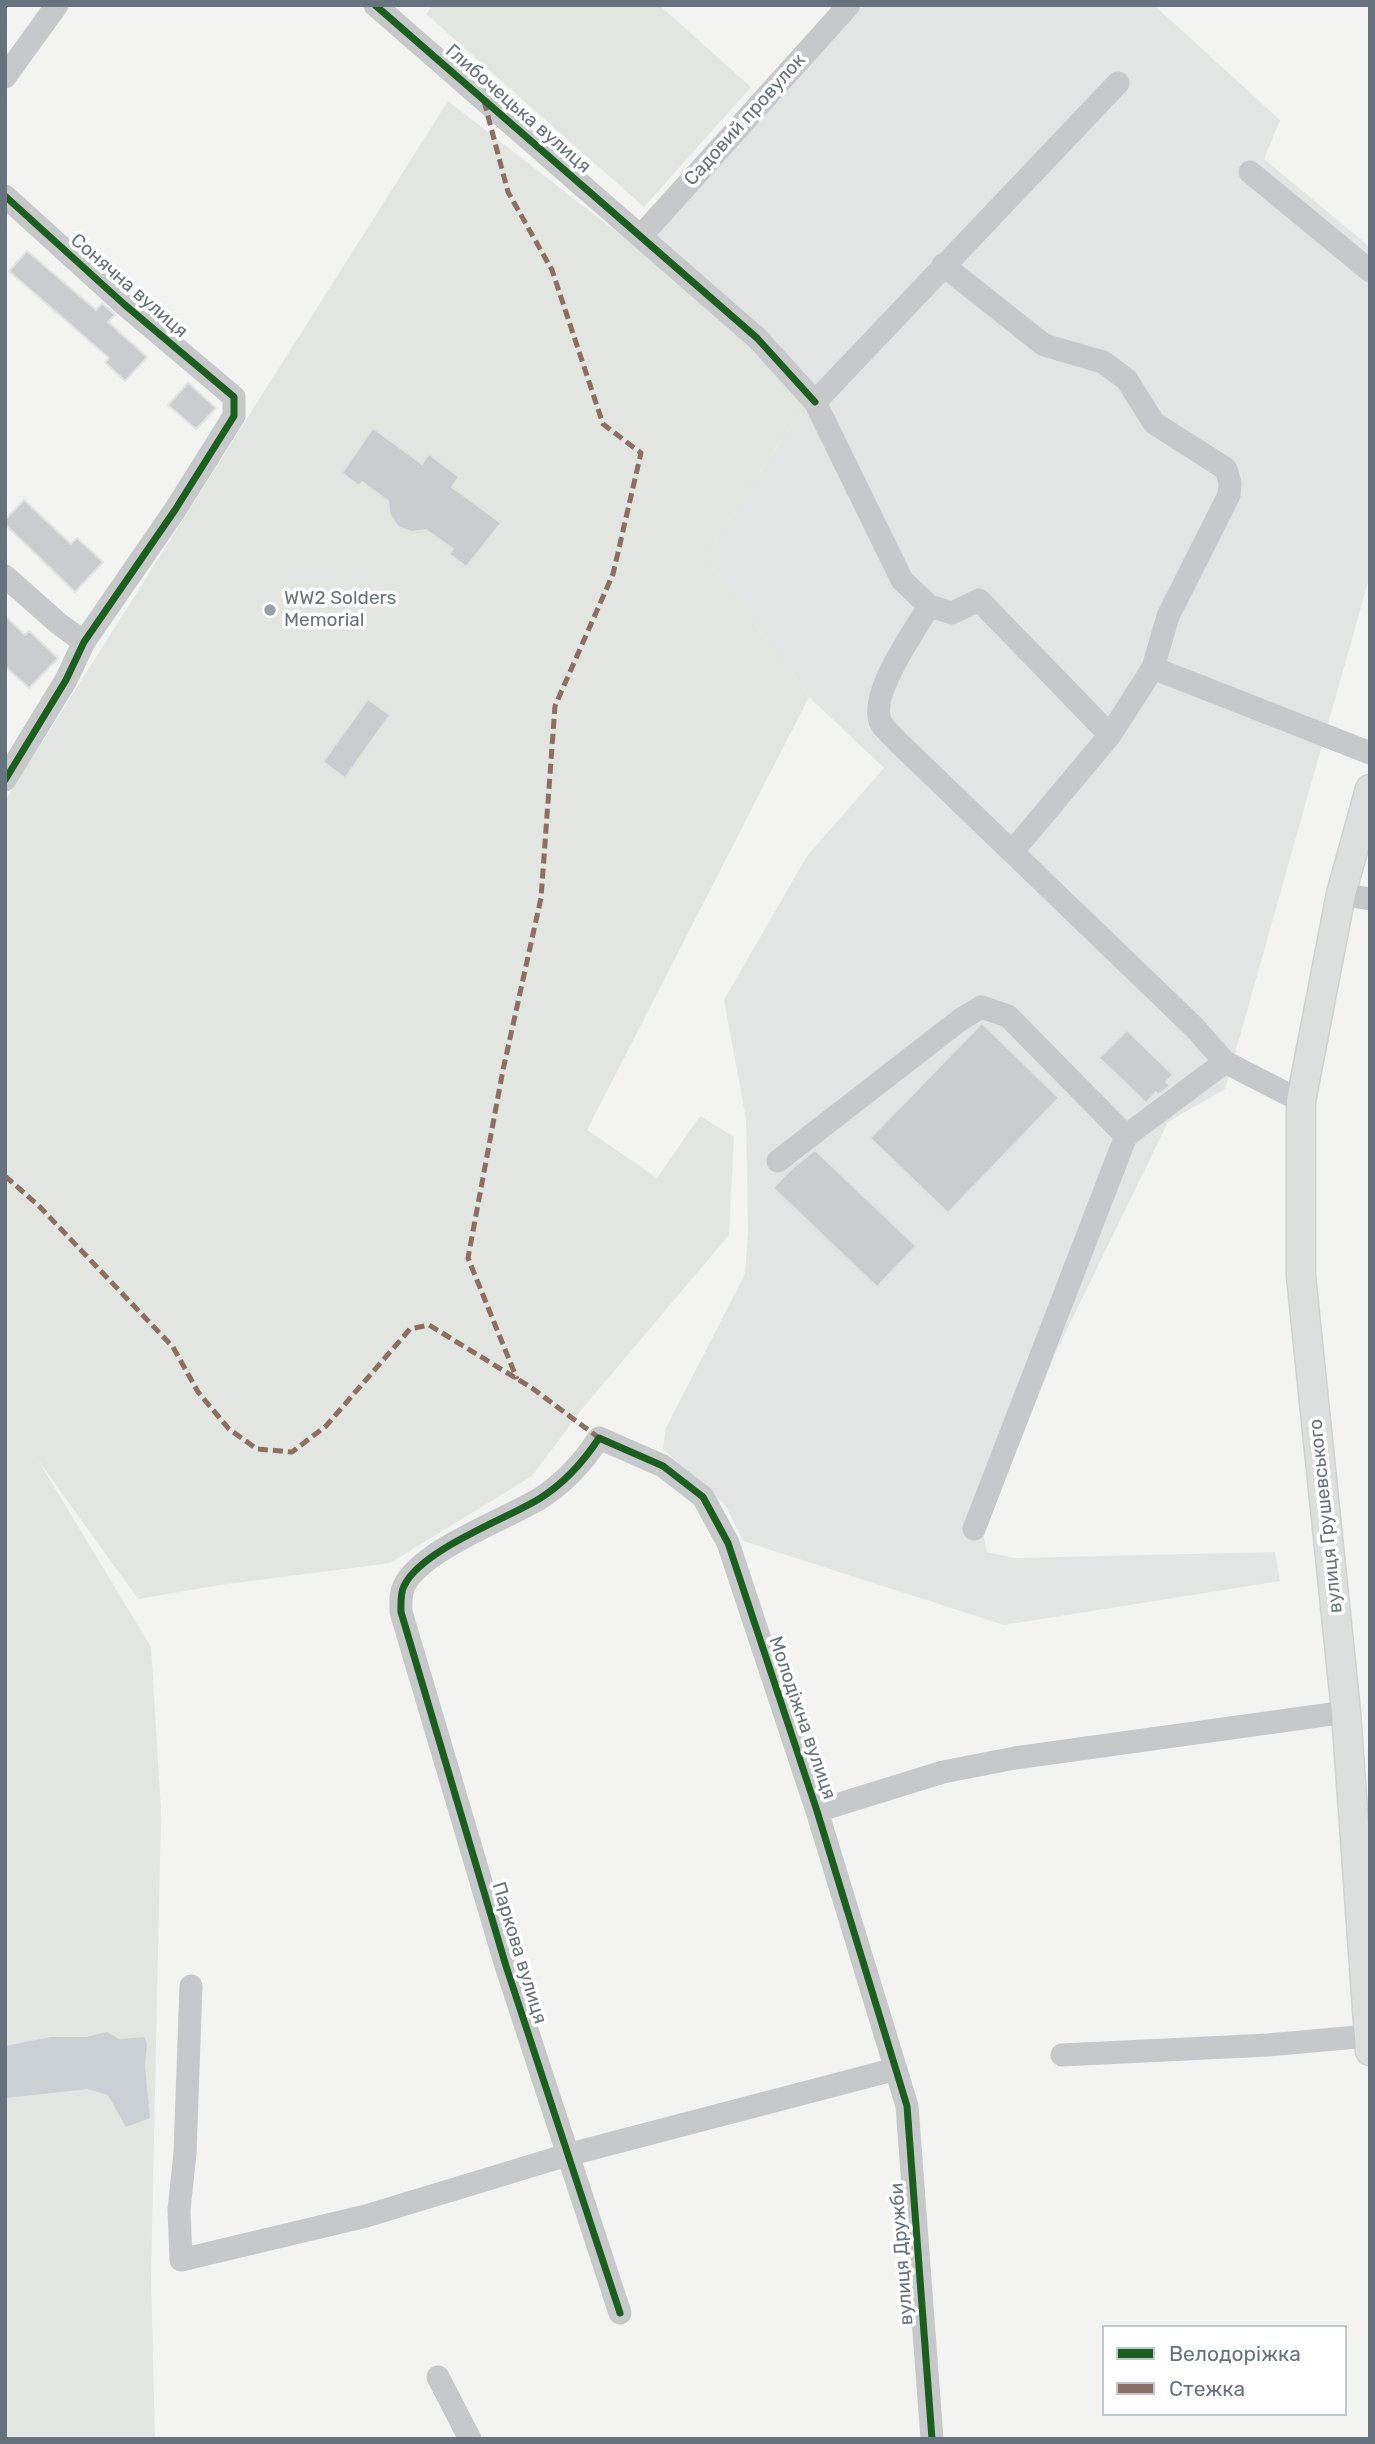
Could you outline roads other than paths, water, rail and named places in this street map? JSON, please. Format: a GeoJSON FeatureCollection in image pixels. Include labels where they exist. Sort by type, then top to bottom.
{"type":"FeatureCollection","features":[{"type":"Feature","properties":{"kind":"main road","name":"вулиця Грушевського"},"geometry":{"type":"LineString","coordinates":[[1369,2043],[1346,1712],[1301,1276],[1301,1101],[1341,894],[1370,789]]}},
{"type":"Feature","properties":{"kind":"street"},"geometry":{"type":"LineString","coordinates":[[5,77],[57,5]]}},
{"type":"Feature","properties":{"kind":"street","name":"Глибочецька вулиця"},"geometry":{"type":"LineString","coordinates":[[375,5],[757,338],[815,402],[902,580],[929,606]]}},
{"type":"Feature","properties":{"kind":"street","name":"Садовий провулок"},"geometry":{"type":"LineString","coordinates":[[641,236],[849,5]]}},
{"type":"Feature","properties":{"kind":"street"},"geometry":{"type":"LineString","coordinates":[[815,402],[1118,83]]}},
{"type":"Feature","properties":{"kind":"street"},"geometry":{"type":"LineString","coordinates":[[1250,173],[1370,271]]}},
{"type":"Feature","properties":{"kind":"street","name":"Сонячна вулиця"},"geometry":{"type":"LineString","coordinates":[[5,195],[125,305],[234,397],[234,416],[176,510],[84,642]]}},
{"type":"Feature","properties":{"kind":"street"},"geometry":{"type":"LineString","coordinates":[[943,265],[1044,345],[1103,362],[1127,380],[1154,423],[1226,469],[1230,482],[1229,495],[1168,616],[1153,668],[1110,735],[1013,851]]}},
{"type":"Feature","properties":{"kind":"street"},"geometry":{"type":"LineString","coordinates":[[5,576],[59,624],[84,642],[66,680],[5,780]]}},
{"type":"Feature","properties":{"kind":"street"},"geometry":{"type":"LineString","coordinates":[[1110,735],[979,600],[952,612],[929,606],[883,684],[877,705],[881,722],[899,743],[1195,1027],[1225,1062],[1301,1101]]}},
{"type":"Feature","properties":{"kind":"street"},"geometry":{"type":"LineString","coordinates":[[1153,668],[1370,753]]}},
{"type":"Feature","properties":{"kind":"street"},"geometry":{"type":"LineString","coordinates":[[1341,894],[1370,899]]}},
{"type":"Feature","properties":{"kind":"street"},"geometry":{"type":"LineString","coordinates":[[778,1161],[960,1020],[981,1007],[1009,1016],[1126,1136]]}},
{"type":"Feature","properties":{"kind":"street"},"geometry":{"type":"LineString","coordinates":[[974,1529],[1126,1136],[1225,1062]]}},
{"type":"Feature","properties":{"kind":"street","name":"Молодіжна вулиця"},"geometry":{"type":"LineString","coordinates":[[400,1599],[403,1587],[425,1562],[469,1535],[541,1498],[584,1461],[599,1438],[663,1466],[703,1497],[727,1543],[817,1811],[896,2069]]}},
{"type":"Feature","properties":{"kind":"street","name":"Паркова вулиця"},"geometry":{"type":"LineString","coordinates":[[400,1599],[401,1612],[498,1939],[620,2313]]}},
{"type":"Feature","properties":{"kind":"street"},"geometry":{"type":"LineString","coordinates":[[817,1811],[943,1772],[1015,1758],[1346,1712]]}},
{"type":"Feature","properties":{"kind":"street"},"geometry":{"type":"LineString","coordinates":[[191,1986],[185,2153],[179,2210],[181,2260],[366,2216],[567,2155],[896,2069]]}},
{"type":"Feature","properties":{"kind":"street"},"geometry":{"type":"LineString","coordinates":[[1062,2055],[1369,2043]]}},
{"type":"Feature","properties":{"kind":"street","name":"вулиця Дружби"},"geometry":{"type":"LineString","coordinates":[[896,2069],[907,2106],[932,2439]]}},
{"type":"Feature","properties":{"kind":"street"},"geometry":{"type":"LineString","coordinates":[[438,2377],[470,2439]]}},
{"type":"Feature","properties":{"kind":"place","name":"WW2 Solders Memorial"},"geometry":{"type":"Point","coordinates":[270,610]}}]}
